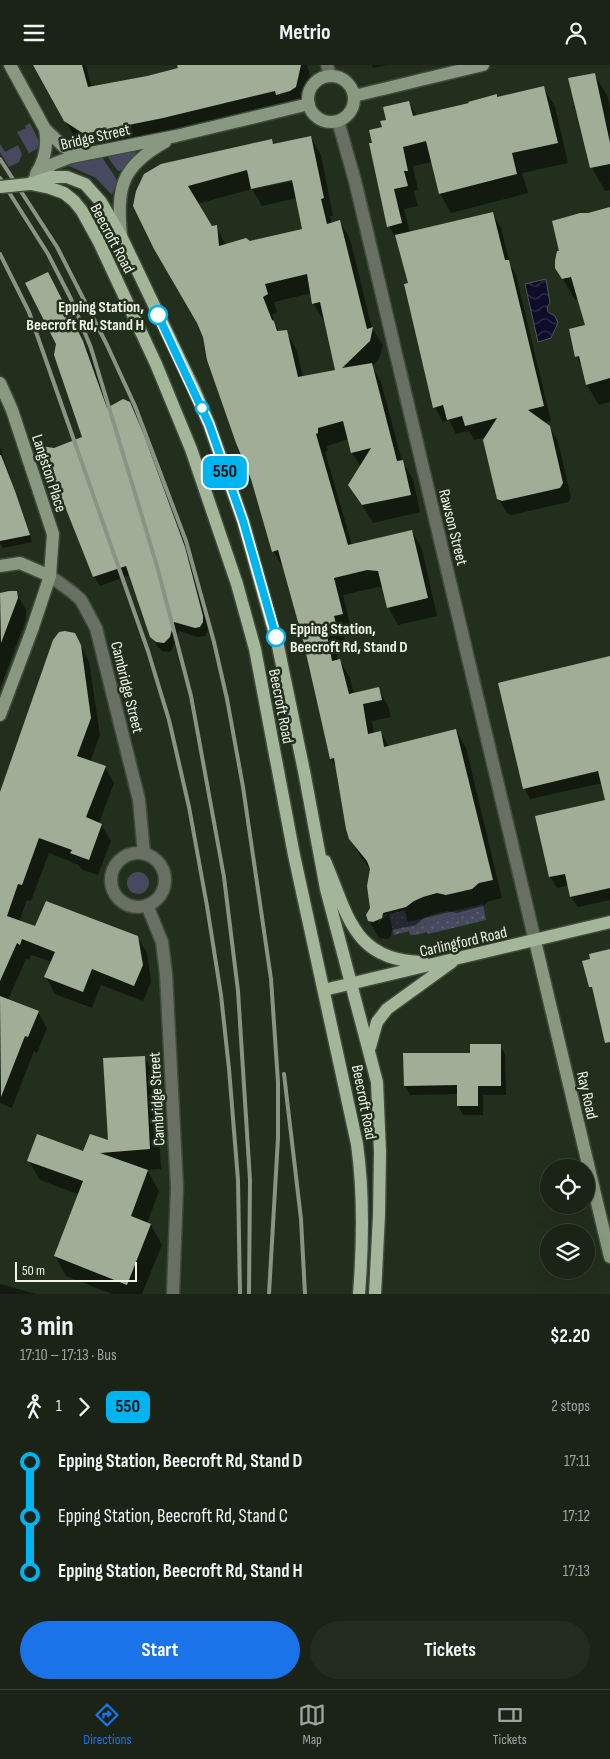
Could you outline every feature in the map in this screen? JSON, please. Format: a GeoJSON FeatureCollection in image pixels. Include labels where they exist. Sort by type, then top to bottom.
{"type":"FeatureCollection","features":[{"type":"Feature","properties":{"kind":"main road","name":"Beecroft Road"},"geometry":{"type":"LineString","coordinates":[[0,187],[29,184],[58,176],[76,180],[85,185],[101,202],[121,236],[209,424],[243,521],[282,663],[326,889],[377,1082],[380,1151],[375,1294]]}},
{"type":"Feature","properties":{"kind":"main road","name":"Beecroft Road"},"geometry":{"type":"LineString","coordinates":[[29,184],[64,193],[74,201],[82,211],[99,242],[168,391],[191,449],[237,584],[255,649],[294,855],[356,1135],[362,1184],[363,1231],[360,1294]]}},
{"type":"Feature","properties":{"kind":"main road"},"geometry":{"type":"LineString","coordinates":[[317,841],[350,921],[368,946],[386,957],[408,961],[424,962],[456,959]]}},
{"type":"Feature","properties":{"kind":"main road","name":"Carlingford Road"},"geometry":{"type":"LineString","coordinates":[[324,990],[610,922]]}},
{"type":"Feature","properties":{"kind":"main road"},"geometry":{"type":"LineString","coordinates":[[372,1064],[369,1045],[377,1022],[387,1009],[456,959]]}},
{"type":"Feature","properties":{"kind":"street"},"geometry":{"type":"LineString","coordinates":[[10,65],[45,129],[47,139],[45,153],[39,169],[29,184]]}},
{"type":"Feature","properties":{"kind":"street"},"geometry":{"type":"LineString","coordinates":[[354,96],[484,65]]}},
{"type":"Feature","properties":{"kind":"street"},"geometry":{"type":"LineString","coordinates":[[328,71],[348,84],[354,96],[354,102],[349,113],[338,121],[332,122],[320,119],[311,110],[308,98],[312,87],[328,71]]}},
{"type":"Feature","properties":{"kind":"street","name":"Bridge Street"},"geometry":{"type":"LineString","coordinates":[[29,184],[53,164],[81,154],[176,137],[309,104]]}},
{"type":"Feature","properties":{"kind":"street","name":"Rawson Street"},"geometry":{"type":"LineString","coordinates":[[338,121],[355,181],[535,941]]}},
{"type":"Feature","properties":{"kind":"street"},"geometry":{"type":"LineString","coordinates":[[45,129],[64,147],[81,154]]}},
{"type":"Feature","properties":{"kind":"street","name":"Bridge Street"},"geometry":{"type":"LineString","coordinates":[[125,178],[135,164],[148,152],[176,137]]}},
{"type":"Feature","properties":{"kind":"street","name":"Beecroft Road"},"geometry":{"type":"LineString","coordinates":[[121,236],[119,203],[125,178]]}},
{"type":"Feature","properties":{"kind":"street","name":"Langston Place"},"geometry":{"type":"LineString","coordinates":[[0,383],[12,410],[53,534],[50,576],[32,631],[0,715]]}},
{"type":"Feature","properties":{"kind":"street"},"geometry":{"type":"LineString","coordinates":[[0,566],[20,563],[50,576]]}},
{"type":"Feature","properties":{"kind":"street","name":"Cambridge Street"},"geometry":{"type":"LineString","coordinates":[[50,576],[81,601],[96,628],[139,800],[144,854]]}},
{"type":"Feature","properties":{"kind":"street"},"geometry":{"type":"LineString","coordinates":[[144,854],[152,857],[158,863],[164,879],[160,894],[147,905],[130,906],[117,897],[112,889],[111,881],[115,865],[128,855],[144,854]]}},
{"type":"Feature","properties":{"kind":"street","name":"Cambridge Street"},"geometry":{"type":"LineString","coordinates":[[147,905],[162,942],[166,974],[177,1187],[173,1294]]}},
{"type":"Feature","properties":{"kind":"street","name":"Ray Road"},"geometry":{"type":"LineString","coordinates":[[535,941],[610,1257]]}},
{"type":"Feature","properties":{"kind":"shaded area"},"geometry":{"type":"Polygon","coordinates":[[[30,123],[39,142],[37,149],[29,153],[17,132],[26,128],[25,126],[30,123]]]}},
{"type":"Feature","properties":{"kind":"shaded area"},"geometry":{"type":"Polygon","coordinates":[[[73,136],[87,141],[97,141],[99,147],[76,146],[68,143],[73,136]]]}},
{"type":"Feature","properties":{"kind":"shaded area"},"geometry":{"type":"Polygon","coordinates":[[[0,144],[5,152],[18,145],[22,154],[19,162],[9,167],[0,152],[0,144]]]}},
{"type":"Feature","properties":{"kind":"shaded area"},"geometry":{"type":"Polygon","coordinates":[[[135,149],[136,156],[123,170],[118,171],[109,159],[109,155],[135,149]]]}},
{"type":"Feature","properties":{"kind":"shaded area"},"geometry":{"type":"Polygon","coordinates":[[[102,157],[117,180],[112,195],[96,178],[67,165],[75,161],[102,157]]]}},
{"type":"Feature","properties":{"kind":"shaded area"},"geometry":{"type":"Polygon","coordinates":[[[138,872],[146,875],[149,883],[146,891],[138,894],[130,891],[127,883],[130,875],[138,872]]]}},
{"type":"Feature","properties":{"kind":"shaded area"},"geometry":{"type":"Polygon","coordinates":[[[483,904],[484,910],[409,928],[408,922],[483,904]]]}},
{"type":"Feature","properties":{"kind":"shaded area"},"geometry":{"type":"Polygon","coordinates":[[[405,910],[409,928],[484,910],[486,920],[428,934],[427,932],[410,935],[409,931],[394,935],[389,914],[405,910]]]}},
{"type":"Feature","properties":{"kind":"water"},"geometry":{"type":"Polygon","coordinates":[[[546,279],[550,303],[547,307],[548,312],[555,316],[558,323],[551,338],[538,342],[525,284],[546,279]]]}},
{"type":"Feature","properties":{"kind":"building"},"geometry":{"type":"Polygon","coordinates":[[[33,65],[82,65],[88,87],[147,76],[178,68],[177,65],[301,65],[296,87],[290,91],[276,95],[275,91],[163,118],[84,134],[64,121],[33,65]]]}},
{"type":"Feature","properties":{"kind":"building"},"geometry":{"type":"Polygon","coordinates":[[[595,73],[610,143],[610,164],[590,168],[568,78],[595,73]]]}},
{"type":"Feature","properties":{"kind":"building"},"geometry":{"type":"Polygon","coordinates":[[[544,86],[558,143],[512,153],[517,174],[439,194],[426,141],[403,147],[408,171],[404,171],[408,186],[394,189],[402,223],[387,227],[369,143],[372,143],[369,130],[382,127],[380,121],[386,120],[383,107],[409,101],[413,116],[469,103],[497,94],[497,97],[544,86]]]}},
{"type":"Feature","properties":{"kind":"building"},"geometry":{"type":"Polygon","coordinates":[[[311,136],[324,198],[321,199],[327,224],[340,220],[367,329],[373,327],[370,341],[342,368],[372,363],[397,461],[403,460],[411,495],[362,505],[348,485],[371,448],[351,453],[343,421],[318,428],[318,433],[316,434],[348,545],[412,530],[428,598],[387,608],[378,571],[367,570],[334,578],[343,614],[334,616],[338,632],[327,635],[332,661],[340,659],[349,694],[379,687],[382,700],[363,704],[368,734],[381,731],[384,747],[456,729],[493,880],[479,883],[472,889],[446,895],[437,893],[423,897],[406,907],[383,913],[382,918],[373,922],[368,921],[366,915],[370,908],[367,886],[370,869],[367,861],[349,839],[346,829],[334,758],[330,759],[303,640],[278,550],[272,552],[251,479],[236,443],[207,360],[203,337],[197,323],[154,249],[133,206],[136,191],[144,174],[161,164],[272,139],[273,144],[311,136]],[[247,170],[188,186],[212,226],[217,225],[219,246],[246,238],[250,241],[302,229],[292,180],[251,189],[247,170]],[[307,274],[265,284],[268,294],[263,297],[277,331],[287,330],[298,377],[335,370],[320,302],[312,304],[307,274]]]}},
{"type":"Feature","properties":{"kind":"building"},"geometry":{"type":"Polygon","coordinates":[[[610,207],[610,378],[586,385],[579,356],[575,357],[569,329],[585,325],[571,277],[562,279],[555,268],[557,251],[559,251],[552,221],[610,207]]]}},
{"type":"Feature","properties":{"kind":"building"},"geometry":{"type":"Polygon","coordinates":[[[493,212],[505,260],[509,260],[544,406],[528,410],[550,426],[563,483],[560,488],[502,501],[497,499],[483,440],[497,418],[465,426],[462,416],[447,420],[443,405],[433,408],[404,284],[408,283],[395,235],[493,212]]]}},
{"type":"Feature","properties":{"kind":"building"},"geometry":{"type":"Polygon","coordinates":[[[48,272],[83,341],[107,408],[123,399],[130,402],[185,547],[203,622],[200,627],[195,628],[174,622],[170,637],[164,643],[156,642],[150,637],[126,566],[93,577],[41,446],[54,448],[82,437],[54,355],[56,344],[25,283],[48,272]]]}},
{"type":"Feature","properties":{"kind":"building"},"geometry":{"type":"Polygon","coordinates":[[[0,455],[30,535],[0,541],[0,455]]]}},
{"type":"Feature","properties":{"kind":"building"},"geometry":{"type":"Polygon","coordinates":[[[17,591],[18,598],[1,643],[0,593],[17,591]]]}},
{"type":"Feature","properties":{"kind":"building"},"geometry":{"type":"Polygon","coordinates":[[[59,632],[75,633],[81,645],[91,718],[77,756],[106,766],[86,817],[102,824],[89,860],[70,853],[72,850],[39,838],[22,885],[18,884],[7,916],[35,926],[46,901],[138,936],[143,965],[134,986],[92,969],[83,992],[44,977],[55,952],[22,939],[20,945],[17,943],[0,981],[0,792],[53,640],[59,632]]]}},
{"type":"Feature","properties":{"kind":"building"},"geometry":{"type":"Polygon","coordinates":[[[610,656],[610,888],[570,897],[565,874],[549,877],[535,816],[605,800],[598,771],[523,789],[498,683],[610,656]]]}},
{"type":"Feature","properties":{"kind":"building"},"geometry":{"type":"Polygon","coordinates":[[[610,949],[610,1042],[605,1043],[592,987],[589,987],[582,961],[590,959],[589,954],[610,949]]]}},
{"type":"Feature","properties":{"kind":"building"},"geometry":{"type":"Polygon","coordinates":[[[0,996],[39,1011],[28,1037],[25,1036],[1,1097],[0,996]]]}},
{"type":"Feature","properties":{"kind":"building"},"geometry":{"type":"Polygon","coordinates":[[[470,1044],[501,1044],[501,1086],[478,1086],[478,1106],[457,1106],[457,1085],[404,1086],[403,1053],[470,1053],[470,1044]]]}},
{"type":"Feature","properties":{"kind":"building"},"geometry":{"type":"Polygon","coordinates":[[[145,1056],[150,1149],[100,1153],[148,1170],[131,1216],[151,1224],[127,1285],[54,1256],[83,1181],[27,1161],[37,1134],[83,1151],[90,1134],[108,1140],[103,1058],[145,1056]]]}},
{"type":"Feature","properties":{"kind":"railway"},"geometry":{"type":"LineString","coordinates":[[0,159],[57,247],[107,345],[135,406],[186,541],[214,642],[227,699],[243,787],[271,979],[278,1082],[278,1138],[269,1294]]}},
{"type":"Feature","properties":{"kind":"railway"},"geometry":{"type":"LineString","coordinates":[[0,178],[48,254],[71,299],[91,348],[157,566],[191,696],[224,877],[238,991],[250,1180],[249,1294]]}},
{"type":"Feature","properties":{"kind":"railway"},"geometry":{"type":"LineString","coordinates":[[0,254],[29,312],[148,651],[169,720],[189,807],[221,995],[238,1180],[240,1294]]}},
{"type":"Feature","properties":{"kind":"railway"},"geometry":{"type":"LineString","coordinates":[[284,1074],[301,1219],[305,1294]]}},
{"type":"Feature","properties":{"kind":"bus line","name":"550"},"geometry":{"type":"LineString","coordinates":[[158,315],[209,424],[243,521],[276,637]]}},
{"type":"Feature","properties":{"kind":"place","name":"Epping Station, Beecroft Rd, Stand H"},"geometry":{"type":"Point","coordinates":[158,315]}},
{"type":"Feature","properties":{"kind":"place","name":"Epping Station, Beecroft Rd, Stand D"},"geometry":{"type":"Point","coordinates":[276,637]}}]}
